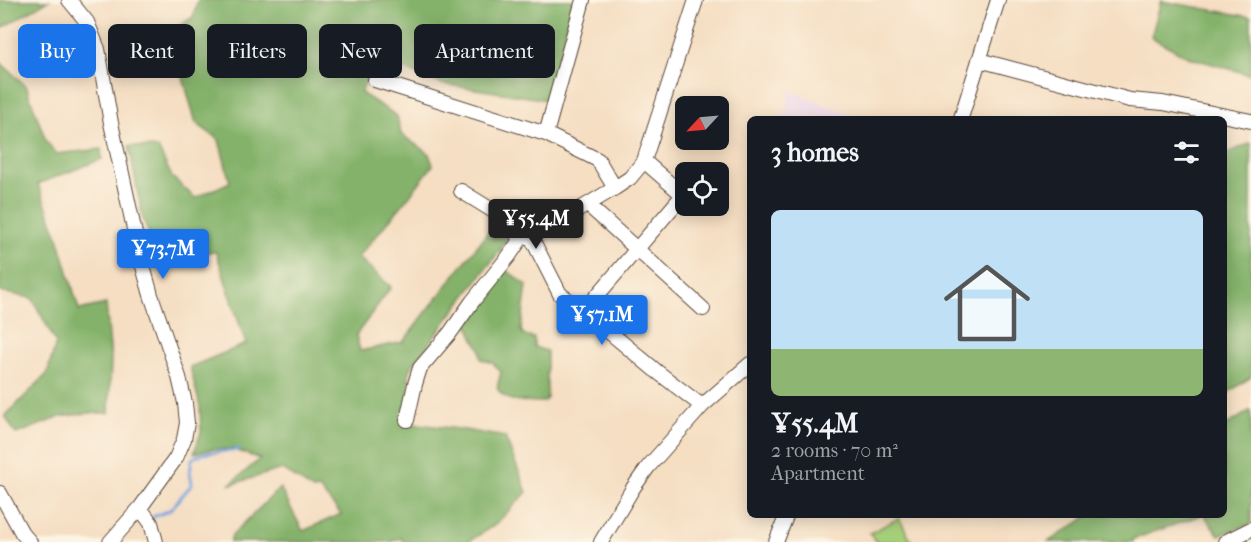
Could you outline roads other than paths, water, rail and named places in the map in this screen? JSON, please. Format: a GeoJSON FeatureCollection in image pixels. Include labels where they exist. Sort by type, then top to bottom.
{"type":"FeatureCollection","features":[{"type":"Feature","properties":{"kind":"street"},"geometry":{"type":"LineString","coordinates":[[69,0],[87,22],[98,49],[111,123],[139,252],[179,377],[187,423],[184,440],[176,458],[140,508],[110,542]]}},
{"type":"Feature","properties":{"kind":"street"},"geometry":{"type":"LineString","coordinates":[[546,134],[583,0]]}},
{"type":"Feature","properties":{"kind":"street"},"geometry":{"type":"LineString","coordinates":[[461,190],[495,212],[517,235],[526,236],[563,222],[630,178],[644,162],[696,0]]}},
{"type":"Feature","properties":{"kind":"street"},"geometry":{"type":"LineString","coordinates":[[963,116],[998,0]]}},
{"type":"Feature","properties":{"kind":"street"},"geometry":{"type":"LineString","coordinates":[[979,60],[1130,100],[1163,103],[1227,116]]}},
{"type":"Feature","properties":{"kind":"street"},"geometry":{"type":"LineString","coordinates":[[375,80],[546,134],[598,160],[615,189]]}},
{"type":"Feature","properties":{"kind":"street"},"geometry":{"type":"LineString","coordinates":[[1227,116],[1251,121]]}},
{"type":"Feature","properties":{"kind":"street"},"geometry":{"type":"LineString","coordinates":[[584,311],[683,195],[644,162]]}},
{"type":"Feature","properties":{"kind":"street"},"geometry":{"type":"LineString","coordinates":[[588,205],[703,309]]}},
{"type":"Feature","properties":{"kind":"street"},"geometry":{"type":"LineString","coordinates":[[526,236],[560,294],[702,406]]}},
{"type":"Feature","properties":{"kind":"street"},"geometry":{"type":"LineString","coordinates":[[407,420],[420,368],[526,236]]}},
{"type":"Feature","properties":{"kind":"street"},"geometry":{"type":"LineString","coordinates":[[601,542],[648,467],[702,406],[747,367]]}},
{"type":"Feature","properties":{"kind":"street"},"geometry":{"type":"LineString","coordinates":[[0,493],[22,533],[30,542]]}},
{"type":"Feature","properties":{"kind":"street"},"geometry":{"type":"LineString","coordinates":[[140,508],[151,523],[156,542]]}},
{"type":"Feature","properties":{"kind":"street"},"geometry":{"type":"LineString","coordinates":[[776,542],[785,518]]}},
{"type":"Feature","properties":{"kind":"street"},"geometry":{"type":"LineString","coordinates":[[1225,542],[1251,529]]}},
{"type":"Feature","properties":{"kind":"waterway"},"geometry":{"type":"LineString","coordinates":[[153,517],[170,510],[192,484],[190,472],[192,459],[209,453],[240,449]]}}]}
